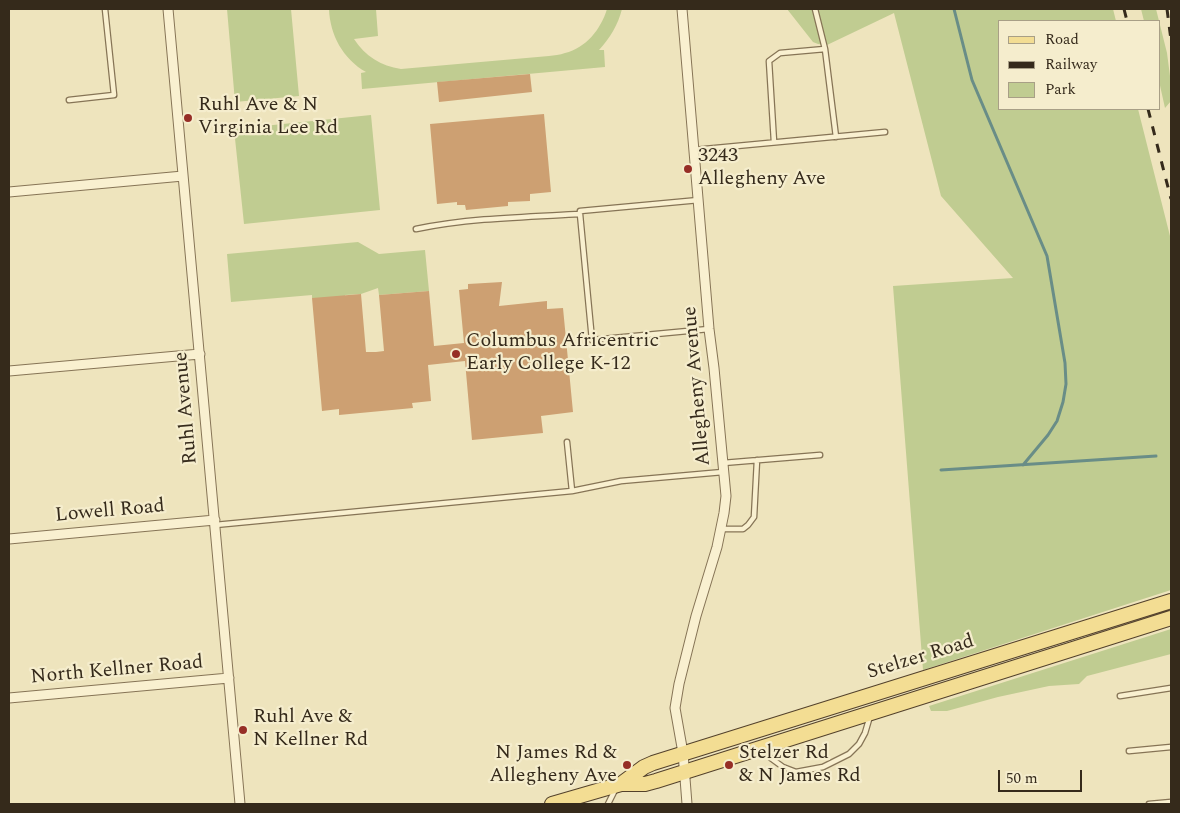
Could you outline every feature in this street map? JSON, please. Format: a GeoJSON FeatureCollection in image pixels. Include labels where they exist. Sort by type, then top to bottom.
{"type":"FeatureCollection","features":[{"type":"Feature","properties":{"kind":"main road","name":"Stelzer Road"},"geometry":{"type":"LineString","coordinates":[[619,784],[644,767],[683,753],[1171,601]]}},
{"type":"Feature","properties":{"kind":"main road","name":"Stelzer Road"},"geometry":{"type":"LineString","coordinates":[[619,784],[645,784],[685,772],[1171,618]]}},
{"type":"Feature","properties":{"kind":"main road"},"geometry":{"type":"LineString","coordinates":[[552,804],[619,784]]}},
{"type":"Feature","properties":{"kind":"street","name":"Ruhl Avenue"},"geometry":{"type":"LineString","coordinates":[[168,9],[240,804]]}},
{"type":"Feature","properties":{"kind":"street","name":"Allegheny Avenue"},"geometry":{"type":"LineString","coordinates":[[682,9],[709,329],[726,496],[716,547],[696,616],[675,708],[683,753],[687,804]]}},
{"type":"Feature","properties":{"kind":"street"},"geometry":{"type":"LineString","coordinates":[[9,192],[183,176]]}},
{"type":"Feature","properties":{"kind":"street"},"geometry":{"type":"LineString","coordinates":[[9,371],[200,354]]}},
{"type":"Feature","properties":{"kind":"street","name":"Lowell Road"},"geometry":{"type":"LineString","coordinates":[[9,539],[215,522]]}},
{"type":"Feature","properties":{"kind":"street","name":"North Kellner Road"},"geometry":{"type":"LineString","coordinates":[[9,698],[229,678]]}},
{"type":"Feature","properties":{"kind":"lane"},"geometry":{"type":"LineString","coordinates":[[69,100],[114,95],[106,9]]}},
{"type":"Feature","properties":{"kind":"lane"},"geometry":{"type":"LineString","coordinates":[[815,9],[825,49],[836,136]]}},
{"type":"Feature","properties":{"kind":"lane"},"geometry":{"type":"LineString","coordinates":[[774,142],[768,61],[780,53],[825,49]]}},
{"type":"Feature","properties":{"kind":"lane"},"geometry":{"type":"LineString","coordinates":[[694,150],[886,132]]}},
{"type":"Feature","properties":{"kind":"lane"},"geometry":{"type":"LineString","coordinates":[[416,229],[459,222],[580,214],[580,211],[699,200]]}},
{"type":"Feature","properties":{"kind":"lane"},"geometry":{"type":"LineString","coordinates":[[580,214],[592,340],[709,329]]}},
{"type":"Feature","properties":{"kind":"lane"},"geometry":{"type":"LineString","coordinates":[[567,442],[572,491]]}},
{"type":"Feature","properties":{"kind":"lane"},"geometry":{"type":"LineString","coordinates":[[215,522],[572,491],[621,481],[723,468],[757,460],[820,455]]}},
{"type":"Feature","properties":{"kind":"lane"},"geometry":{"type":"LineString","coordinates":[[720,529],[739,530],[752,522],[754,517],[757,460]]}},
{"type":"Feature","properties":{"kind":"lane"},"geometry":{"type":"LineString","coordinates":[[1120,696],[1171,688]]}},
{"type":"Feature","properties":{"kind":"lane"},"geometry":{"type":"LineString","coordinates":[[758,749],[783,767],[796,772],[823,767],[849,754],[859,744],[865,733],[871,713]]}},
{"type":"Feature","properties":{"kind":"lane"},"geometry":{"type":"LineString","coordinates":[[1129,751],[1171,747]]}},
{"type":"Feature","properties":{"kind":"lane"},"geometry":{"type":"LineString","coordinates":[[608,804],[619,784]]}},
{"type":"Feature","properties":{"kind":"lane"},"geometry":{"type":"LineString","coordinates":[[1149,804],[1171,802]]}},
{"type":"Feature","properties":{"kind":"green space"},"geometry":{"type":"Polygon","coordinates":[[[227,9],[291,9],[299,96],[235,102],[227,9]]]}},
{"type":"Feature","properties":{"kind":"green space"},"geometry":{"type":"Polygon","coordinates":[[[329,9],[376,9],[378,36],[354,39],[368,55],[380,63],[401,69],[563,54],[580,47],[592,37],[601,24],[607,9],[622,9],[613,31],[599,50],[604,50],[605,67],[362,89],[361,73],[366,72],[344,53],[339,45],[332,28],[329,9]]]}},
{"type":"Feature","properties":{"kind":"green space"},"geometry":{"type":"Polygon","coordinates":[[[787,9],[1113,9],[1116,20],[998,20],[998,110],[1138,110],[1171,240],[1171,590],[923,670],[893,286],[1013,278],[941,196],[894,13],[827,45],[813,42],[787,9]]]}},
{"type":"Feature","properties":{"kind":"green space"},"geometry":{"type":"Polygon","coordinates":[[[1141,9],[1156,9],[1159,20],[1144,20],[1141,9]]]}},
{"type":"Feature","properties":{"kind":"green space"},"geometry":{"type":"Polygon","coordinates":[[[1160,25],[1170,76],[1171,101],[1165,108],[1160,86],[1160,25]]]}},
{"type":"Feature","properties":{"kind":"green space"},"geometry":{"type":"Polygon","coordinates":[[[371,115],[380,210],[244,224],[234,129],[371,115]]]}},
{"type":"Feature","properties":{"kind":"green space"},"geometry":{"type":"Polygon","coordinates":[[[358,242],[379,254],[425,250],[429,291],[379,295],[378,288],[361,294],[345,295],[346,307],[312,298],[312,295],[231,302],[227,254],[358,242]]]}},
{"type":"Feature","properties":{"kind":"green space"},"geometry":{"type":"Polygon","coordinates":[[[1171,629],[1171,654],[1087,676],[1079,684],[1049,686],[947,711],[931,711],[929,706],[1171,629]]]}},
{"type":"Feature","properties":{"kind":"building"},"geometry":{"type":"Polygon","coordinates":[[[530,74],[532,92],[439,102],[437,82],[530,74]]]}},
{"type":"Feature","properties":{"kind":"building"},"geometry":{"type":"Polygon","coordinates":[[[544,114],[551,192],[530,194],[530,201],[508,202],[508,206],[466,210],[465,205],[457,205],[457,202],[437,204],[430,124],[544,114]]]}},
{"type":"Feature","properties":{"kind":"building"},"geometry":{"type":"Polygon","coordinates":[[[502,282],[499,306],[547,301],[547,309],[563,308],[573,412],[541,416],[543,433],[472,440],[465,361],[428,365],[431,401],[412,403],[413,408],[339,415],[339,409],[322,411],[312,298],[361,294],[366,352],[376,352],[384,351],[379,295],[429,291],[434,346],[464,343],[459,290],[468,289],[468,284],[502,282]]]}},
{"type":"Feature","properties":{"kind":"waterway"},"geometry":{"type":"LineString","coordinates":[[954,9],[972,80],[1047,256],[1065,363],[1066,384],[1057,421],[1023,465]]}},
{"type":"Feature","properties":{"kind":"waterway"},"geometry":{"type":"LineString","coordinates":[[941,470],[1156,456]]}},
{"type":"Feature","properties":{"kind":"railway"},"geometry":{"type":"LineString","coordinates":[[1124,9],[1127,20]]}},
{"type":"Feature","properties":{"kind":"railway"},"geometry":{"type":"LineString","coordinates":[[1167,9],[1171,40]]}},
{"type":"Feature","properties":{"kind":"railway"},"geometry":{"type":"LineString","coordinates":[[1148,110],[1171,199]]}},
{"type":"Feature","properties":{"kind":"place","name":"Ruhl Ave & N Virginia Lee Rd"},"geometry":{"type":"Point","coordinates":[188,118]}},
{"type":"Feature","properties":{"kind":"place","name":"3243 Allegheny Ave"},"geometry":{"type":"Point","coordinates":[688,169]}},
{"type":"Feature","properties":{"kind":"place","name":"Columbus Africentric Early College K-12"},"geometry":{"type":"Point","coordinates":[456,354]}},
{"type":"Feature","properties":{"kind":"place","name":"Ruhl Ave & N Kellner Rd"},"geometry":{"type":"Point","coordinates":[243,730]}},
{"type":"Feature","properties":{"kind":"place","name":"N James Rd & Allegheny Ave"},"geometry":{"type":"Point","coordinates":[627,765]}},
{"type":"Feature","properties":{"kind":"place","name":"Stelzer Rd & N James Rd"},"geometry":{"type":"Point","coordinates":[729,765]}}]}
